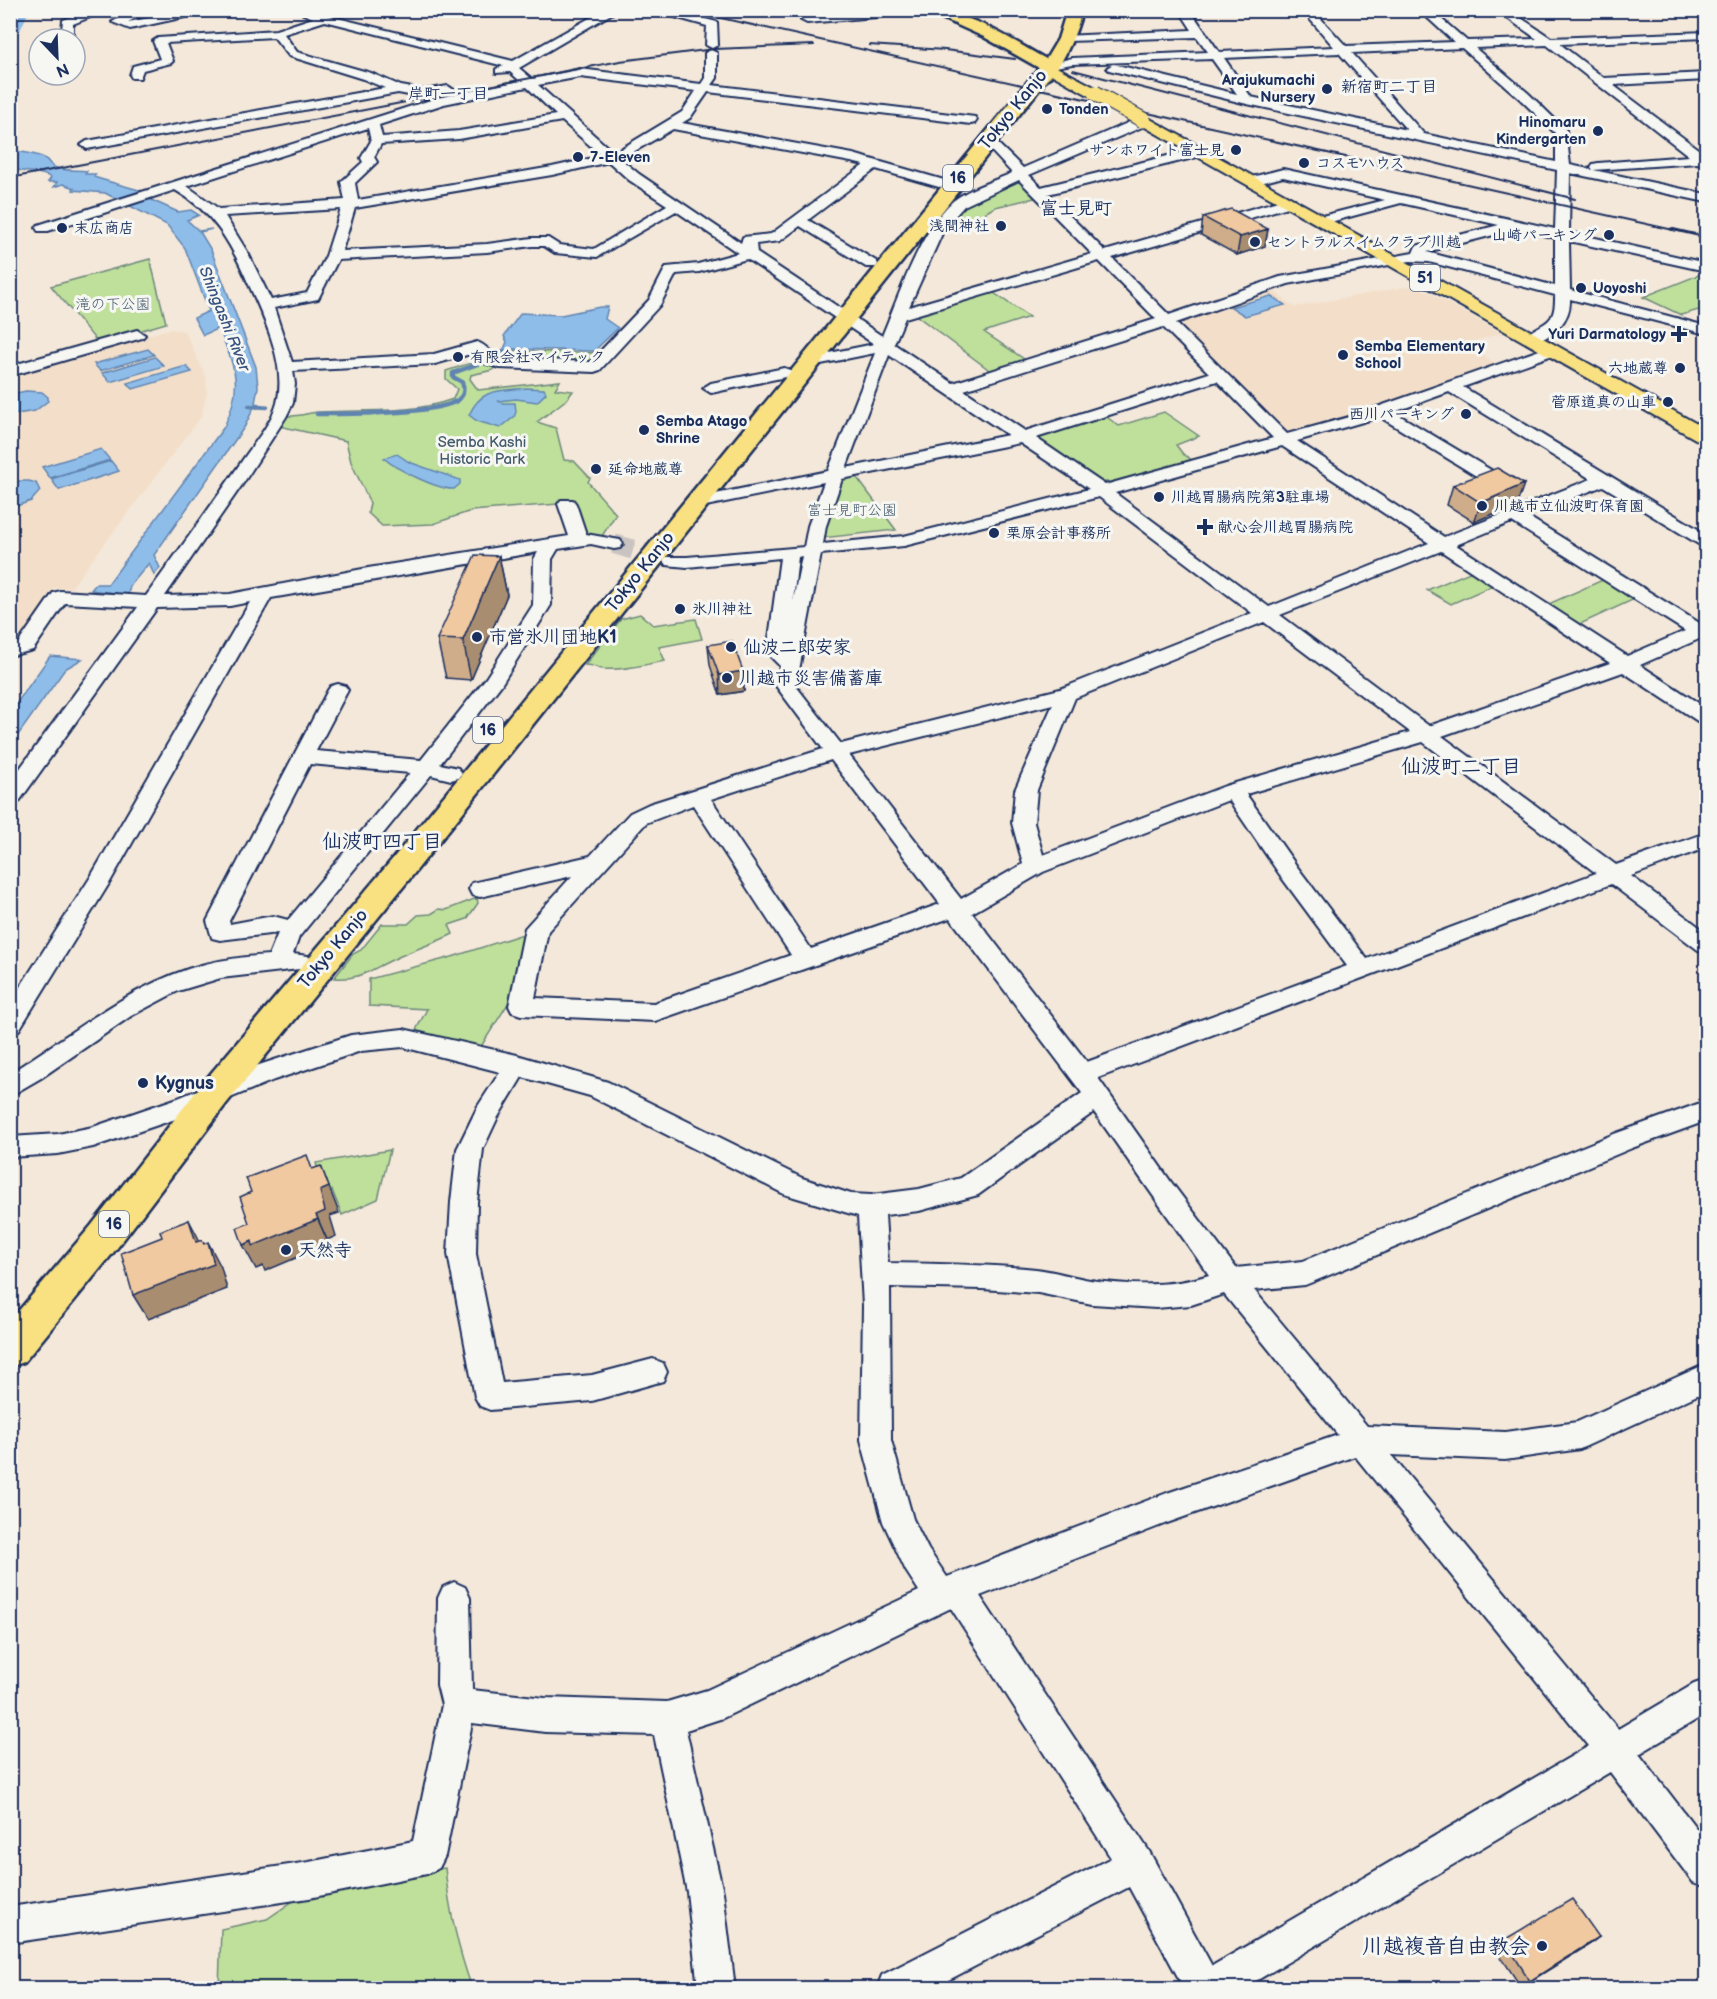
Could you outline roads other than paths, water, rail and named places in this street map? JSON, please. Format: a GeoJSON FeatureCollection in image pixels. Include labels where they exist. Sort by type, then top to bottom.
{"type":"FeatureCollection","features":[{"type":"Feature","properties":{"kind":"highway"},"geometry":{"type":"LineString","coordinates":[[931,10],[974,27],[1014,47],[1031,49],[1051,46]]}},
{"type":"Feature","properties":{"kind":"highway","name":"Tokyo Kanjo"},"geometry":{"type":"LineString","coordinates":[[10,1350],[104,1237],[200,1100],[288,963],[451,773],[784,373],[999,147],[1033,77],[1063,25],[1066,10]]}},
{"type":"Feature","properties":{"kind":"highway","name":"Tokyo Kanjo"},"geometry":{"type":"LineString","coordinates":[[10,1316],[401,869],[811,361],[871,264],[1067,38],[1075,10]]}},
{"type":"Feature","properties":{"kind":"highway"},"geometry":{"type":"LineString","coordinates":[[1014,47],[1033,77]]}},
{"type":"Feature","properties":{"kind":"main road","name":"51"},"geometry":{"type":"LineString","coordinates":[[1033,77],[1095,93],[1707,437]]}},
{"type":"Feature","properties":{"kind":"street"},"geometry":{"type":"LineString","coordinates":[[67,27],[67,22],[103,10]]}},
{"type":"Feature","properties":{"kind":"street"},"geometry":{"type":"LineString","coordinates":[[146,10],[118,22],[130,26],[212,10]]}},
{"type":"Feature","properties":{"kind":"street"},"geometry":{"type":"LineString","coordinates":[[296,10],[513,66],[565,117],[634,177],[1102,491],[1707,944]]}},
{"type":"Feature","properties":{"kind":"street"},"geometry":{"type":"LineString","coordinates":[[277,33],[293,54],[367,76],[398,89],[424,94],[482,79],[513,66],[613,10]]}},
{"type":"Feature","properties":{"kind":"street"},"geometry":{"type":"LineString","coordinates":[[215,213],[350,204],[552,171],[612,158],[673,125],[688,113],[711,78],[713,24],[654,10]]}},
{"type":"Feature","properties":{"kind":"street"},"geometry":{"type":"LineString","coordinates":[[807,20],[921,10]]}},
{"type":"Feature","properties":{"kind":"street"},"geometry":{"type":"LineString","coordinates":[[1184,10],[1247,100]]}},
{"type":"Feature","properties":{"kind":"street"},"geometry":{"type":"LineString","coordinates":[[1307,10],[1420,137]]}},
{"type":"Feature","properties":{"kind":"street"},"geometry":{"type":"LineString","coordinates":[[1424,10],[1562,133],[1561,154],[1564,168],[1563,310],[1556,323],[1547,332],[1532,338]]}},
{"type":"Feature","properties":{"kind":"street"},"geometry":{"type":"LineString","coordinates":[[1501,10],[1550,42],[1705,160]]}},
{"type":"Feature","properties":{"kind":"street"},"geometry":{"type":"LineString","coordinates":[[136,75],[137,68],[167,61],[159,41],[162,40],[277,33],[325,18]]}},
{"type":"Feature","properties":{"kind":"street"},"geometry":{"type":"LineString","coordinates":[[1067,38],[1200,33]]}},
{"type":"Feature","properties":{"kind":"street"},"geometry":{"type":"LineString","coordinates":[[1033,77],[1063,63],[1707,35]]}},
{"type":"Feature","properties":{"kind":"street"},"geometry":{"type":"LineString","coordinates":[[1088,62],[1247,100],[1707,198]]}},
{"type":"Feature","properties":{"kind":"street"},"geometry":{"type":"LineString","coordinates":[[43,228],[451,98],[529,81],[580,73],[971,120]]}},
{"type":"Feature","properties":{"kind":"street"},"geometry":{"type":"LineString","coordinates":[[1602,82],[1707,76]]}},
{"type":"Feature","properties":{"kind":"street"},"geometry":{"type":"LineString","coordinates":[[87,145],[398,89]]}},
{"type":"Feature","properties":{"kind":"street"},"geometry":{"type":"LineString","coordinates":[[377,141],[459,135],[565,117]]}},
{"type":"Feature","properties":{"kind":"street"},"geometry":{"type":"LineString","coordinates":[[1146,121],[977,193],[954,208],[939,226],[898,315],[832,477],[817,526],[786,686],[834,752],[958,909],[1230,1280],[1615,1751],[1707,1869]]}},
{"type":"Feature","properties":{"kind":"street"},"geometry":{"type":"LineString","coordinates":[[265,305],[313,296],[333,256],[350,204],[348,182],[371,162],[367,158],[377,141],[373,124]]}},
{"type":"Feature","properties":{"kind":"street"},"geometry":{"type":"LineString","coordinates":[[673,125],[826,152],[939,183]]}},
{"type":"Feature","properties":{"kind":"street"},"geometry":{"type":"LineString","coordinates":[[999,147],[1038,192],[1284,440],[1707,717]]}},
{"type":"Feature","properties":{"kind":"street"},"geometry":{"type":"LineString","coordinates":[[1038,192],[1200,152]]}},
{"type":"Feature","properties":{"kind":"street"},"geometry":{"type":"LineString","coordinates":[[1564,168],[1705,160]]}},
{"type":"Feature","properties":{"kind":"street"},"geometry":{"type":"LineString","coordinates":[[750,254],[748,240],[775,237],[874,164]]}},
{"type":"Feature","properties":{"kind":"street"},"geometry":{"type":"LineString","coordinates":[[1253,181],[1283,173],[1707,267]]}},
{"type":"Feature","properties":{"kind":"street"},"geometry":{"type":"LineString","coordinates":[[10,798],[74,707],[153,602],[256,454],[276,422],[284,404],[288,388],[285,367],[274,327],[265,305],[231,236],[215,213],[177,186]]}},
{"type":"Feature","properties":{"kind":"street"},"geometry":{"type":"LineString","coordinates":[[1323,220],[1402,200]]}},
{"type":"Feature","properties":{"kind":"street"},"geometry":{"type":"LineString","coordinates":[[898,315],[1290,202]]}},
{"type":"Feature","properties":{"kind":"street"},"geometry":{"type":"LineString","coordinates":[[333,256],[487,248],[532,242],[548,242],[555,249],[597,253],[676,204]]}},
{"type":"Feature","properties":{"kind":"street"},"geometry":{"type":"LineString","coordinates":[[799,220],[871,264]]}},
{"type":"Feature","properties":{"kind":"street"},"geometry":{"type":"LineString","coordinates":[[1422,257],[1419,251],[1421,249],[1518,225]]}},
{"type":"Feature","properties":{"kind":"street"},"geometry":{"type":"LineString","coordinates":[[285,367],[435,359],[481,344],[488,359],[500,363],[594,367],[655,302],[671,270],[699,268],[750,254]]}},
{"type":"Feature","properties":{"kind":"street"},"geometry":{"type":"LineString","coordinates":[[952,389],[1166,321],[1285,280],[1422,257],[1707,330]]}},
{"type":"Feature","properties":{"kind":"street"},"geometry":{"type":"LineString","coordinates":[[10,371],[137,335]]}},
{"type":"Feature","properties":{"kind":"street"},"geometry":{"type":"LineString","coordinates":[[811,361],[885,346]]}},
{"type":"Feature","properties":{"kind":"street"},"geometry":{"type":"LineString","coordinates":[[822,549],[904,540],[1102,491],[1382,411],[1553,350]]}},
{"type":"Feature","properties":{"kind":"street"},"geometry":{"type":"LineString","coordinates":[[711,388],[784,373]]}},
{"type":"Feature","properties":{"kind":"street"},"geometry":{"type":"LineString","coordinates":[[696,503],[1023,437],[1219,375]]}},
{"type":"Feature","properties":{"kind":"street"},"geometry":{"type":"LineString","coordinates":[[1452,387],[1707,541]]}},
{"type":"Feature","properties":{"kind":"street"},"geometry":{"type":"LineString","coordinates":[[1382,411],[1538,506]]}},
{"type":"Feature","properties":{"kind":"street"},"geometry":{"type":"LineString","coordinates":[[1527,452],[1549,445]]}},
{"type":"Feature","properties":{"kind":"street"},"geometry":{"type":"LineString","coordinates":[[1605,479],[1067,694],[834,752],[657,809],[638,818],[537,928],[521,1006],[655,1012],[958,909],[1035,867],[1233,791],[1427,734],[1626,664],[1703,631]]}},
{"type":"Feature","properties":{"kind":"street"},"geometry":{"type":"LineString","coordinates":[[567,504],[579,540]]}},
{"type":"Feature","properties":{"kind":"street"},"geometry":{"type":"LineString","coordinates":[[1514,516],[1703,631]]}},
{"type":"Feature","properties":{"kind":"street"},"geometry":{"type":"LineString","coordinates":[[10,650],[26,646],[60,597],[153,602],[206,602],[579,540],[591,539],[614,544]]}},
{"type":"Feature","properties":{"kind":"street"},"geometry":{"type":"LineString","coordinates":[[10,1086],[155,992],[215,970],[288,963],[293,929],[494,681],[542,605],[543,559],[551,545]]}},
{"type":"Feature","properties":{"kind":"street"},"geometry":{"type":"LineString","coordinates":[[672,561],[687,562],[795,551],[777,653],[790,665]]}},
{"type":"Feature","properties":{"kind":"street"},"geometry":{"type":"LineString","coordinates":[[10,1024],[99,882],[264,594]]}},
{"type":"Feature","properties":{"kind":"street"},"geometry":{"type":"LineString","coordinates":[[293,929],[273,924],[226,933],[220,932],[218,928],[219,921],[338,690]]}},
{"type":"Feature","properties":{"kind":"street"},"geometry":{"type":"LineString","coordinates":[[1035,867],[1023,822],[1026,790],[1067,694]]}},
{"type":"Feature","properties":{"kind":"street"},"geometry":{"type":"LineString","coordinates":[[303,757],[424,767],[451,773]]}},
{"type":"Feature","properties":{"kind":"street"},"geometry":{"type":"LineString","coordinates":[[1233,791],[1290,873],[1363,970]]}},
{"type":"Feature","properties":{"kind":"street"},"geometry":{"type":"LineString","coordinates":[[698,796],[806,959]]}},
{"type":"Feature","properties":{"kind":"street"},"geometry":{"type":"LineString","coordinates":[[10,1147],[58,1144],[93,1137],[200,1100],[265,1073],[360,1042],[403,1038],[517,1065],[599,1089],[793,1186],[851,1205],[871,1206],[919,1200],[969,1187],[1089,1085],[1210,1029],[1707,840]]}},
{"type":"Feature","properties":{"kind":"street"},"geometry":{"type":"LineString","coordinates":[[480,889],[598,862]]}},
{"type":"Feature","properties":{"kind":"street"},"geometry":{"type":"LineString","coordinates":[[517,1065],[487,1113],[470,1149],[464,1202],[462,1254],[490,1397],[592,1388],[653,1372]]}},
{"type":"Feature","properties":{"kind":"street"},"geometry":{"type":"LineString","coordinates":[[876,1275],[982,1276],[1038,1281],[1092,1292],[1156,1296],[1191,1293],[1230,1280],[1305,1273],[1623,1141],[1707,1111]]}},
{"type":"Feature","properties":{"kind":"street"},"geometry":{"type":"LineString","coordinates":[[871,1206],[876,1275],[876,1440],[898,1522],[917,1560],[949,1593],[1136,1864],[1204,1989]]}},
{"type":"Feature","properties":{"kind":"street"},"geometry":{"type":"LineString","coordinates":[[459,1705],[546,1715],[667,1719],[711,1706],[949,1593],[1167,1508],[1362,1440],[1505,1446],[1581,1435],[1707,1377]]}},
{"type":"Feature","properties":{"kind":"street"},"geometry":{"type":"LineString","coordinates":[[10,1925],[309,1880],[427,1856],[459,1705],[454,1686],[454,1598]]}},
{"type":"Feature","properties":{"kind":"street"},"geometry":{"type":"LineString","coordinates":[[1210,1989],[1707,1696]]}},
{"type":"Feature","properties":{"kind":"street"},"geometry":{"type":"LineString","coordinates":[[667,1719],[705,1892],[717,1989]]}},
{"type":"Feature","properties":{"kind":"street"},"geometry":{"type":"LineString","coordinates":[[895,1989],[1136,1864]]}},
{"type":"Feature","properties":{"kind":"water","name":"Shingashi River"},"geometry":{"type":"Polygon","coordinates":[[[11,150],[40,156],[58,169],[87,171],[85,174],[96,174],[94,177],[156,195],[147,198],[178,212],[191,210],[199,215],[187,220],[199,231],[212,229],[200,232],[211,250],[256,367],[258,387],[255,403],[259,404],[257,408],[254,407],[245,426],[154,555],[160,568],[154,575],[149,563],[130,586],[128,595],[91,590],[96,584],[108,584],[224,427],[234,399],[233,366],[219,328],[203,335],[194,318],[209,311],[185,248],[167,225],[105,193],[73,190],[74,188],[63,184],[54,187],[57,182],[48,182],[51,178],[46,175],[15,169],[11,166],[11,150]]]}},
{"type":"Feature","properties":{"kind":"water"},"geometry":{"type":"Polygon","coordinates":[[[1271,296],[1285,305],[1245,316],[1231,307],[1271,296]]]}},
{"type":"Feature","properties":{"kind":"water"},"geometry":{"type":"Polygon","coordinates":[[[608,307],[605,319],[618,328],[594,351],[514,349],[503,351],[507,342],[504,336],[521,313],[561,315],[608,307]]]}},
{"type":"Feature","properties":{"kind":"water"},"geometry":{"type":"Polygon","coordinates":[[[148,349],[154,355],[100,371],[94,364],[148,349]]]}},
{"type":"Feature","properties":{"kind":"water"},"geometry":{"type":"Polygon","coordinates":[[[155,357],[164,366],[110,382],[102,373],[155,357]]]}},
{"type":"Feature","properties":{"kind":"water"},"geometry":{"type":"Polygon","coordinates":[[[186,366],[192,372],[133,389],[127,383],[186,366]]]}},
{"type":"Feature","properties":{"kind":"water"},"geometry":{"type":"Polygon","coordinates":[[[526,388],[544,389],[546,393],[537,402],[516,399],[498,401],[515,403],[516,412],[514,417],[500,428],[477,421],[469,415],[485,395],[526,388]]]}},
{"type":"Feature","properties":{"kind":"water"},"geometry":{"type":"Polygon","coordinates":[[[26,391],[42,392],[48,397],[48,401],[35,411],[11,415],[11,394],[26,391]]]}},
{"type":"Feature","properties":{"kind":"water"},"geometry":{"type":"Polygon","coordinates":[[[101,449],[110,460],[50,478],[42,467],[101,449]]]}},
{"type":"Feature","properties":{"kind":"water"},"geometry":{"type":"Polygon","coordinates":[[[397,454],[409,462],[460,480],[460,484],[454,489],[428,483],[384,458],[397,454]]]}},
{"type":"Feature","properties":{"kind":"water"},"geometry":{"type":"Polygon","coordinates":[[[111,461],[119,471],[59,490],[51,479],[111,461]]]}},
{"type":"Feature","properties":{"kind":"water"},"geometry":{"type":"Polygon","coordinates":[[[11,481],[36,483],[40,491],[31,501],[11,508],[11,481]]]}},
{"type":"Feature","properties":{"kind":"water"},"geometry":{"type":"Polygon","coordinates":[[[50,656],[82,659],[65,669],[11,745],[11,711],[50,656]]]}},
{"type":"Feature","properties":{"kind":"waterway"},"geometry":{"type":"LineString","coordinates":[[10,33],[14,20],[21,10]]}},
{"type":"Feature","properties":{"kind":"waterway"},"geometry":{"type":"LineString","coordinates":[[317,414],[413,411],[449,404],[459,399],[464,391],[462,382],[453,377],[453,373],[486,361],[503,351]]}},
{"type":"Feature","properties":{"kind":"waterway"},"geometry":{"type":"LineString","coordinates":[[249,406],[267,407]]}},
{"type":"Feature","properties":{"kind":"tunnel"},"geometry":{"type":"LineString","coordinates":[[614,544],[672,561]]}},
{"type":"Feature","properties":{"kind":"railway"},"geometry":{"type":"LineString","coordinates":[[685,10],[1678,231]]}},
{"type":"Feature","properties":{"kind":"railway"},"geometry":{"type":"LineString","coordinates":[[10,178],[620,61],[714,49],[814,45]]}},
{"type":"Feature","properties":{"kind":"railway"},"geometry":{"type":"LineString","coordinates":[[869,45],[945,50],[1015,59]]}},
{"type":"Feature","properties":{"kind":"railway"},"geometry":{"type":"LineString","coordinates":[[1073,70],[1575,199]]}},
{"type":"Feature","properties":{"kind":"railway"},"geometry":{"type":"LineString","coordinates":[[1671,229],[1706,237]]}},
{"type":"Feature","properties":{"kind":"place","name":"Arajukumachi Nursery"},"geometry":{"type":"Point","coordinates":[1327,89]}},
{"type":"Feature","properties":{"kind":"place","name":"Tonden"},"geometry":{"type":"Point","coordinates":[1047,109]}},
{"type":"Feature","properties":{"kind":"place","name":"Hinomaru Kindergarten"},"geometry":{"type":"Point","coordinates":[1598,131]}},
{"type":"Feature","properties":{"kind":"place","name":"サンホワイト富士見"},"geometry":{"type":"Point","coordinates":[1236,150]}},
{"type":"Feature","properties":{"kind":"place","name":"7-Eleven"},"geometry":{"type":"Point","coordinates":[578,157]}},
{"type":"Feature","properties":{"kind":"place","name":"コスモハウス"},"geometry":{"type":"Point","coordinates":[1304,163]}},
{"type":"Feature","properties":{"kind":"place","name":"浅間神社"},"geometry":{"type":"Point","coordinates":[1001,226]}},
{"type":"Feature","properties":{"kind":"place","name":"末広商店"},"geometry":{"type":"Point","coordinates":[62,228]}},
{"type":"Feature","properties":{"kind":"place","name":"山崎パーキング"},"geometry":{"type":"Point","coordinates":[1609,235]}},
{"type":"Feature","properties":{"kind":"place","name":"セントラルスイムクラブ川越"},"geometry":{"type":"Point","coordinates":[1255,242]}},
{"type":"Feature","properties":{"kind":"place","name":"Uoyoshi"},"geometry":{"type":"Point","coordinates":[1581,288]}},
{"type":"Feature","properties":{"kind":"place","name":"Yuri Darmatology"},"geometry":{"type":"Point","coordinates":[1679,334]}},
{"type":"Feature","properties":{"kind":"place","name":"Semba Elementary School"},"geometry":{"type":"Point","coordinates":[1343,355]}},
{"type":"Feature","properties":{"kind":"place","name":"有限会社マイテック"},"geometry":{"type":"Point","coordinates":[458,357]}},
{"type":"Feature","properties":{"kind":"place","name":"六地蔵尊"},"geometry":{"type":"Point","coordinates":[1680,368]}},
{"type":"Feature","properties":{"kind":"place","name":"菅原道真の山車"},"geometry":{"type":"Point","coordinates":[1668,402]}},
{"type":"Feature","properties":{"kind":"place","name":"西川パーキング"},"geometry":{"type":"Point","coordinates":[1466,414]}},
{"type":"Feature","properties":{"kind":"place","name":"Semba Atago Shrine"},"geometry":{"type":"Point","coordinates":[644,430]}},
{"type":"Feature","properties":{"kind":"place","name":"延命地蔵尊"},"geometry":{"type":"Point","coordinates":[596,469]}},
{"type":"Feature","properties":{"kind":"place","name":"川越胃腸病院第3駐車場"},"geometry":{"type":"Point","coordinates":[1159,497]}},
{"type":"Feature","properties":{"kind":"place","name":"川越市立仙波町保育園"},"geometry":{"type":"Point","coordinates":[1482,506]}},
{"type":"Feature","properties":{"kind":"place","name":"献心会川越胃腸病院"},"geometry":{"type":"Point","coordinates":[1205,527]}},
{"type":"Feature","properties":{"kind":"place","name":"栗原会計事務所"},"geometry":{"type":"Point","coordinates":[994,533]}},
{"type":"Feature","properties":{"kind":"place","name":"氷川神社"},"geometry":{"type":"Point","coordinates":[680,609]}},
{"type":"Feature","properties":{"kind":"place","name":"市営氷川団地K1"},"geometry":{"type":"Point","coordinates":[477,637]}},
{"type":"Feature","properties":{"kind":"place","name":"仙波二郎安家"},"geometry":{"type":"Point","coordinates":[731,647]}},
{"type":"Feature","properties":{"kind":"place","name":"川越市災害備蓄庫"},"geometry":{"type":"Point","coordinates":[727,678]}},
{"type":"Feature","properties":{"kind":"place","name":"Kygnus"},"geometry":{"type":"Point","coordinates":[143,1083]}},
{"type":"Feature","properties":{"kind":"place","name":"天然寺"},"geometry":{"type":"Point","coordinates":[286,1250]}},
{"type":"Feature","properties":{"kind":"place","name":"川越複音自由教会"},"geometry":{"type":"Point","coordinates":[1542,1946]}},
{"type":"Feature","properties":{"kind":"district","name":"新宿町二丁目"},"geometry":{"type":"Point","coordinates":[1389,87]}},
{"type":"Feature","properties":{"kind":"district","name":"岸町一丁目"},"geometry":{"type":"Point","coordinates":[448,94]}},
{"type":"Feature","properties":{"kind":"district","name":"富士見町"},"geometry":{"type":"Point","coordinates":[1076,208]}},
{"type":"Feature","properties":{"kind":"district","name":"仙波町二丁目"},"geometry":{"type":"Point","coordinates":[1461,767]}},
{"type":"Feature","properties":{"kind":"district","name":"仙波町四丁目"},"geometry":{"type":"Point","coordinates":[382,842]}},
{"type":"Feature","properties":{"kind":"park label","name":"滝の下公園"},"geometry":{"type":"Point","coordinates":[113,304]}},
{"type":"Feature","properties":{"kind":"park label","name":"Semba Kashi Historic Park"},"geometry":{"type":"Point","coordinates":[482,450]}},
{"type":"Feature","properties":{"kind":"park label","name":"富士見町公園"},"geometry":{"type":"Point","coordinates":[852,510]}}]}
